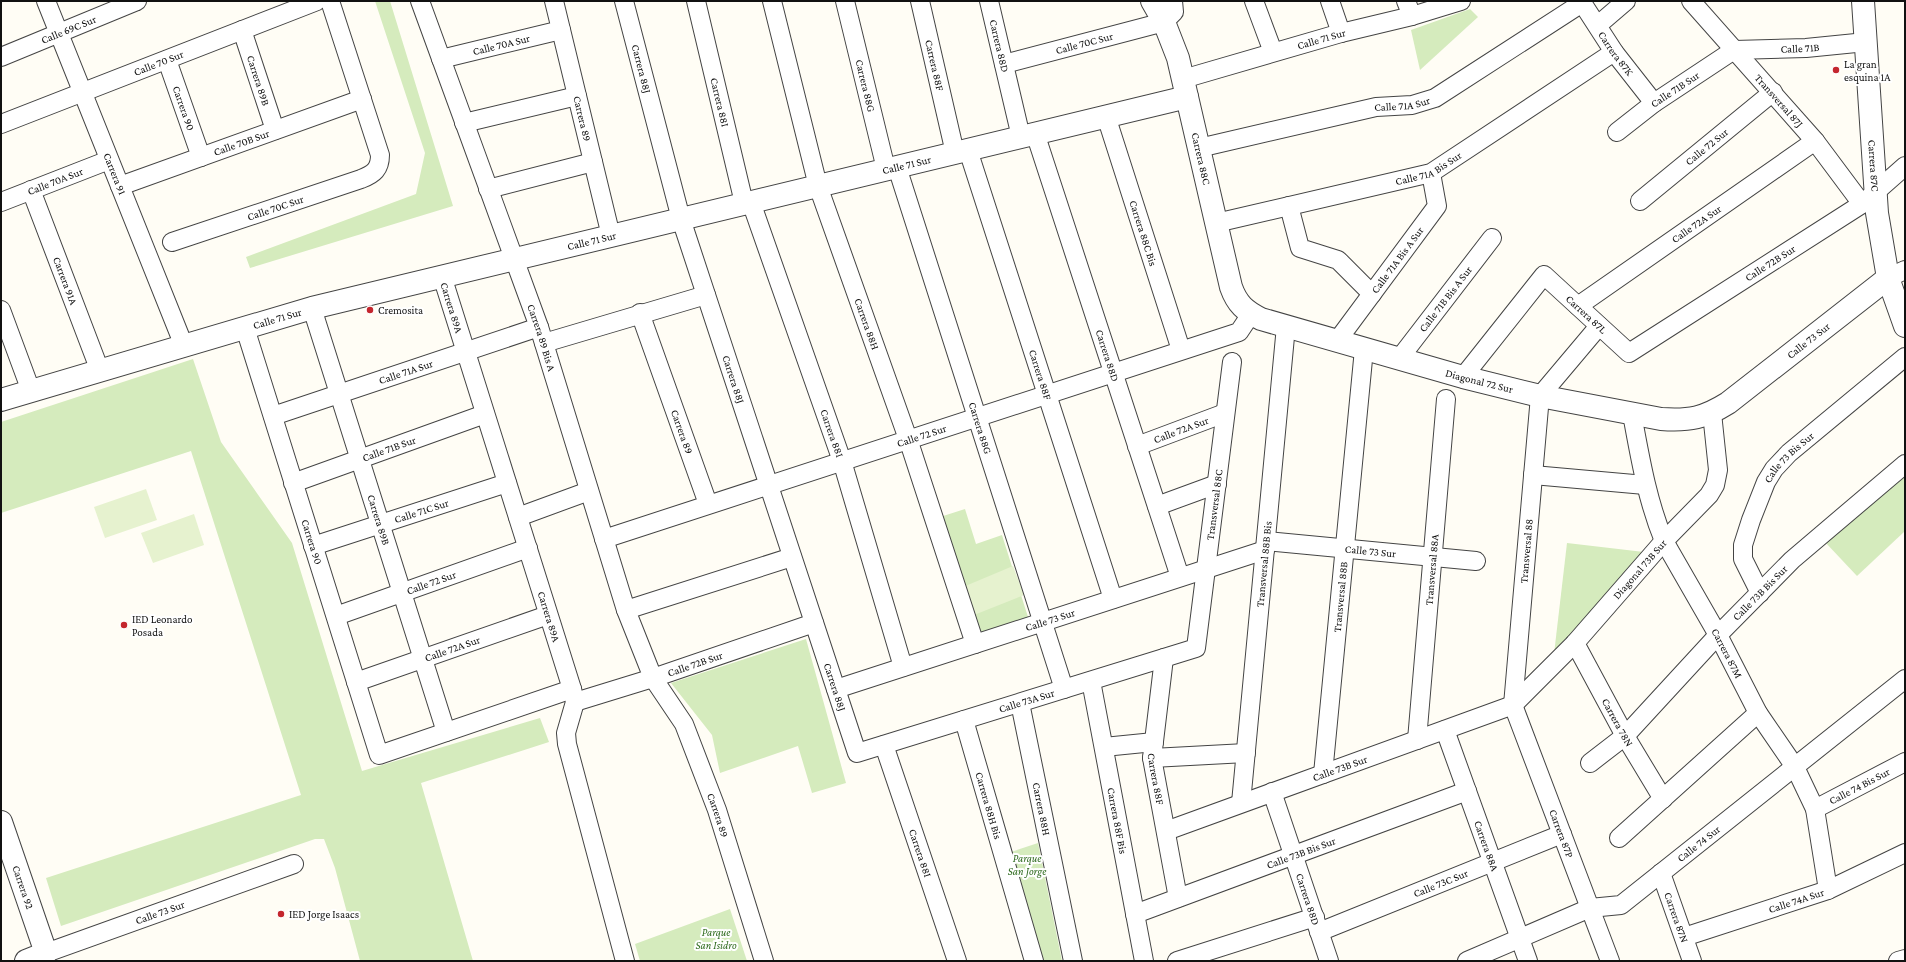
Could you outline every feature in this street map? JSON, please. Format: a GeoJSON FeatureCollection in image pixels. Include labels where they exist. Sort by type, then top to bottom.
{"type":"FeatureCollection","features":[{"type":"Feature","properties":{"kind":"street","name":"Carrera 91"},"geometry":{"type":"LineString","coordinates":[[46,1],[184,346]]}},
{"type":"Feature","properties":{"kind":"street","name":"Calle 69C Sur"},"geometry":{"type":"LineString","coordinates":[[1,57],[137,1]]}},
{"type":"Feature","properties":{"kind":"street","name":"Calle 70 Sur"},"geometry":{"type":"LineString","coordinates":[[1,124],[317,1]]}},
{"type":"Feature","properties":{"kind":"street"},"geometry":{"type":"LineString","coordinates":[[330,1],[362,99]]}},
{"type":"Feature","properties":{"kind":"street","name":"Carrera 89 Bis A"},"geometry":{"type":"LineString","coordinates":[[420,1],[541,335],[626,610],[653,678]]}},
{"type":"Feature","properties":{"kind":"street","name":"Carrera 89"},"geometry":{"type":"LineString","coordinates":[[554,1],[611,236]]}},
{"type":"Feature","properties":{"kind":"street","name":"Carrera 88J"},"geometry":{"type":"LineString","coordinates":[[624,1],[681,219],[857,753]]}},
{"type":"Feature","properties":{"kind":"street","name":"Carrera 88I"},"geometry":{"type":"LineString","coordinates":[[696,1],[748,203],[842,461],[903,667]]}},
{"type":"Feature","properties":{"kind":"street","name":"Carrera 88H"},"geometry":{"type":"LineString","coordinates":[[772,1],[818,186],[908,439],[975,644]]}},
{"type":"Feature","properties":{"kind":"street","name":"Carrera 88G"},"geometry":{"type":"LineString","coordinates":[[845,1],[891,168],[978,417],[1064,689]]}},
{"type":"Feature","properties":{"kind":"street","name":"Carrera 88F"},"geometry":{"type":"LineString","coordinates":[[920,1],[961,151],[1047,394],[1113,599]]}},
{"type":"Feature","properties":{"kind":"street","name":"Carrera 88D"},"geometry":{"type":"LineString","coordinates":[[989,1],[1004,64],[1113,373],[1180,577]]}},
{"type":"Feature","properties":{"kind":"street","name":"Carrera 88C"},"geometry":{"type":"LineString","coordinates":[[1152,1],[1164,22],[1178,58],[1231,287],[1235,299],[1241,307],[1251,314]]}},
{"type":"Feature","properties":{"kind":"street"},"geometry":{"type":"LineString","coordinates":[[1164,22],[1174,12],[1173,1]]}},
{"type":"Feature","properties":{"kind":"street"},"geometry":{"type":"LineString","coordinates":[[1254,1],[1273,52]]}},
{"type":"Feature","properties":{"kind":"street"},"geometry":{"type":"LineString","coordinates":[[1330,1],[1341,32]]}},
{"type":"Feature","properties":{"kind":"street","name":"Calle 71 Sur"},"geometry":{"type":"LineString","coordinates":[[1,400],[312,308],[1106,116],[1185,88],[1273,52],[1341,32],[1409,9],[1461,1]]}},
{"type":"Feature","properties":{"kind":"street"},"geometry":{"type":"LineString","coordinates":[[1598,25],[1626,1]]}},
{"type":"Feature","properties":{"kind":"street","name":"Transversal 87J"},"geometry":{"type":"LineString","coordinates":[[1691,1],[1815,141],[1868,198]]}},
{"type":"Feature","properties":{"kind":"street","name":"Carrera 87C"},"geometry":{"type":"LineString","coordinates":[[1863,1],[1866,42],[1868,198],[1897,274],[1905,326]]}},
{"type":"Feature","properties":{"kind":"street","name":"Carrera 87K"},"geometry":{"type":"LineString","coordinates":[[1581,2],[1598,25],[1614,52],[1654,103]]}},
{"type":"Feature","properties":{"kind":"street","name":"Calle 71A Sur"},"geometry":{"type":"LineString","coordinates":[[1198,148],[1376,107],[1412,105],[1435,98],[1581,2]]}},
{"type":"Feature","properties":{"kind":"street","name":"Calle 70C Sur"},"geometry":{"type":"LineString","coordinates":[[1004,64],[1164,22]]}},
{"type":"Feature","properties":{"kind":"street","name":"Carrera 89B"},"geometry":{"type":"LineString","coordinates":[[242,30],[275,130]]}},
{"type":"Feature","properties":{"kind":"street","name":"Calle 70A Sur"},"geometry":{"type":"LineString","coordinates":[[441,59],[561,30]]}},
{"type":"Feature","properties":{"kind":"street","name":"Calle 71B"},"geometry":{"type":"LineString","coordinates":[[1734,50],[1806,48],[1866,42]]}},
{"type":"Feature","properties":{"kind":"street","name":"Calle 71B Sur"},"geometry":{"type":"LineString","coordinates":[[1617,132],[1654,103],[1734,50]]}},
{"type":"Feature","properties":{"kind":"street","name":"Calle 71A Bis Sur"},"geometry":{"type":"LineString","coordinates":[[1216,222],[1431,173],[1614,52]]}},
{"type":"Feature","properties":{"kind":"street","name":"Carrera 90"},"geometry":{"type":"LineString","coordinates":[[167,60],[201,157]]}},
{"type":"Feature","properties":{"kind":"street","name":"Calle 72 Sur"},"geometry":{"type":"LineString","coordinates":[[1640,201],[1773,92]]}},
{"type":"Feature","properties":{"kind":"street"},"geometry":{"type":"LineString","coordinates":[[464,124],[577,96]]}},
{"type":"Feature","properties":{"kind":"street","name":"Calle 70B Sur"},"geometry":{"type":"LineString","coordinates":[[120,186],[362,99]]}},
{"type":"Feature","properties":{"kind":"street","name":"Calle 70C Sur"},"geometry":{"type":"LineString","coordinates":[[172,242],[371,176],[377,170],[380,163],[380,154],[362,99]]}},
{"type":"Feature","properties":{"kind":"street","name":"Carrera 88C Bis"},"geometry":{"type":"LineString","coordinates":[[1106,116],[1181,350]]}},
{"type":"Feature","properties":{"kind":"street","name":"Calle 72A Sur"},"geometry":{"type":"LineString","coordinates":[[1578,306],[1815,141]]}},
{"type":"Feature","properties":{"kind":"street","name":"Calle 70A Sur"},"geometry":{"type":"LineString","coordinates":[[1,202],[110,160]]}},
{"type":"Feature","properties":{"kind":"street"},"geometry":{"type":"LineString","coordinates":[[488,189],[593,162]]}},
{"type":"Feature","properties":{"kind":"street","name":"Calle 72B Sur"},"geometry":{"type":"LineString","coordinates":[[1629,353],[1868,198],[1905,166]]}},
{"type":"Feature","properties":{"kind":"street","name":"Calle 71A Bis A Sur"},"geometry":{"type":"LineString","coordinates":[[1337,341],[1437,206],[1431,173]]}},
{"type":"Feature","properties":{"kind":"street","name":"Carrera 91A"},"geometry":{"type":"LineString","coordinates":[[31,190],[100,371]]}},
{"type":"Feature","properties":{"kind":"street"},"geometry":{"type":"LineString","coordinates":[[1289,206],[1300,248],[1338,260],[1372,294]]}},
{"type":"Feature","properties":{"kind":"street","name":"Calle 71B Bis A Sur"},"geometry":{"type":"LineString","coordinates":[[1399,359],[1492,238]]}},
{"type":"Feature","properties":{"kind":"street","name":"Calle 73 Sur"},"geometry":{"type":"LineString","coordinates":[[1712,413],[1745,391],[1897,274]]}},
{"type":"Feature","properties":{"kind":"street","name":"Carrera 87L"},"geometry":{"type":"LineString","coordinates":[[1463,377],[1544,275],[1629,353]]}},
{"type":"Feature","properties":{"kind":"street","name":"Carrera 89A"},"geometry":{"type":"LineString","coordinates":[[442,276],[573,696]]}},
{"type":"Feature","properties":{"kind":"street","name":"Calle 71A Sur"},"geometry":{"type":"LineString","coordinates":[[272,416],[466,351],[640,313],[706,295]]}},
{"type":"Feature","properties":{"kind":"street","name":"Carrera 89B"},"geometry":{"type":"LineString","coordinates":[[312,308],[361,459],[446,732]]}},
{"type":"Feature","properties":{"kind":"street"},"geometry":{"type":"LineString","coordinates":[[1,310],[31,392]]}},
{"type":"Feature","properties":{"kind":"street","name":"Carrera 89"},"geometry":{"type":"LineString","coordinates":[[640,313],[708,504]]}},
{"type":"Feature","properties":{"kind":"street","name":"Calle 72 Sur"},"geometry":{"type":"LineString","coordinates":[[604,539],[1239,332],[1251,314]]}},
{"type":"Feature","properties":{"kind":"street","name":"Diagonal 72 Sur"},"geometry":{"type":"LineString","coordinates":[[1251,314],[1261,319],[1399,359],[1540,396],[1632,414],[1677,420],[1705,416],[1712,413]]}},
{"type":"Feature","properties":{"kind":"street","name":"Transversal 88B Bis"},"geometry":{"type":"LineString","coordinates":[[1241,803],[1286,326]]}},
{"type":"Feature","properties":{"kind":"street"},"geometry":{"type":"LineString","coordinates":[[1540,396],[1599,326]]}},
{"type":"Feature","properties":{"kind":"street","name":"Carrera 90"},"geometry":{"type":"LineString","coordinates":[[245,328],[379,756]]}},
{"type":"Feature","properties":{"kind":"street","name":"Transversal 88B"},"geometry":{"type":"LineString","coordinates":[[1324,774],[1364,349]]}},
{"type":"Feature","properties":{"kind":"street","name":"Calle 73 Bis Sur"},"geometry":{"type":"LineString","coordinates":[[1760,594],[1743,559],[1743,546],[1751,520],[1774,469],[1789,453],[1905,357]]}},
{"type":"Feature","properties":{"kind":"street","name":"Transversal 88C"},"geometry":{"type":"LineString","coordinates":[[1196,648],[1232,362]]}},
{"type":"Feature","properties":{"kind":"street","name":"Transversal 88"},"geometry":{"type":"LineString","coordinates":[[1513,705],[1540,396]]}},
{"type":"Feature","properties":{"kind":"street","name":"Transversal 88A"},"geometry":{"type":"LineString","coordinates":[[1417,740],[1446,399]]}},
{"type":"Feature","properties":{"kind":"street","name":"Calle 72A Sur"},"geometry":{"type":"LineString","coordinates":[[1138,446],[1225,413]]}},
{"type":"Feature","properties":{"kind":"street","name":"Diagonal 73B Sur"},"geometry":{"type":"LineString","coordinates":[[1513,705],[1575,643],[1664,541],[1709,495],[1715,485],[1718,470],[1712,413]]}},
{"type":"Feature","properties":{"kind":"street","name":"Calle 71B Sur"},"geometry":{"type":"LineString","coordinates":[[294,483],[485,414]]}},
{"type":"Feature","properties":{"kind":"street","name":"Carrera 87M"},"geometry":{"type":"LineString","coordinates":[[1632,414],[1645,485],[1664,541],[1718,635],[1758,713],[1795,767],[1814,809],[1828,890]]}},
{"type":"Feature","properties":{"kind":"street","name":"Calle 73B Bis Sur"},"geometry":{"type":"LineString","coordinates":[[1590,763],[1625,736],[1718,635],[1792,560],[1905,464]]}},
{"type":"Feature","properties":{"kind":"street"},"geometry":{"type":"LineString","coordinates":[[1533,474],[1645,485]]}},
{"type":"Feature","properties":{"kind":"street","name":"Calle 71C Sur"},"geometry":{"type":"LineString","coordinates":[[314,546],[507,483]]}},
{"type":"Feature","properties":{"kind":"street"},"geometry":{"type":"LineString","coordinates":[[1157,506],[1217,484]]}},
{"type":"Feature","properties":{"kind":"street"},"geometry":{"type":"LineString","coordinates":[[518,517],[589,491]]}},
{"type":"Feature","properties":{"kind":"street","name":"Calle 73 Sur"},"geometry":{"type":"LineString","coordinates":[[836,689],[1205,569],[1265,545],[1345,548],[1476,561]]}},
{"type":"Feature","properties":{"kind":"street","name":"Calle 72 Sur"},"geometry":{"type":"LineString","coordinates":[[336,616],[528,548]]}},
{"type":"Feature","properties":{"kind":"street"},"geometry":{"type":"LineString","coordinates":[[626,610],[792,557]]}},
{"type":"Feature","properties":{"kind":"street","name":"Calle 72A Sur"},"geometry":{"type":"LineString","coordinates":[[356,682],[548,614]]}},
{"type":"Feature","properties":{"kind":"street","name":"Calle 72B Sur"},"geometry":{"type":"LineString","coordinates":[[379,756],[446,732],[573,696],[653,678],[814,623]]}},
{"type":"Feature","properties":{"kind":"street","name":"Carrera 78N"},"geometry":{"type":"LineString","coordinates":[[1575,643],[1625,736],[1663,799]]}},
{"type":"Feature","properties":{"kind":"street","name":"Calle 73A Sur"},"geometry":{"type":"LineString","coordinates":[[857,753],[1196,648]]}},
{"type":"Feature","properties":{"kind":"street","name":"Carrera 88F"},"geometry":{"type":"LineString","coordinates":[[1164,658],[1153,750],[1178,898]]}},
{"type":"Feature","properties":{"kind":"street","name":"Carrera 89"},"geometry":{"type":"LineString","coordinates":[[653,678],[684,724],[717,810],[764,961]]}},
{"type":"Feature","properties":{"kind":"street","name":"Calle 74 Sur"},"geometry":{"type":"LineString","coordinates":[[1467,961],[1590,908],[1621,905],[1905,678]]}},
{"type":"Feature","properties":{"kind":"street","name":"Carrera 88F Bis"},"geometry":{"type":"LineString","coordinates":[[1091,681],[1144,961]]}},
{"type":"Feature","properties":{"kind":"street"},"geometry":{"type":"LineString","coordinates":[[573,696],[566,733],[567,744],[625,961]]}},
{"type":"Feature","properties":{"kind":"street","name":"Carrera 88H"},"geometry":{"type":"LineString","coordinates":[[1020,703],[1073,961]]}},
{"type":"Feature","properties":{"kind":"street","name":"Calle 73B Sur"},"geometry":{"type":"LineString","coordinates":[[1166,831],[1513,705]]}},
{"type":"Feature","properties":{"kind":"street","name":"Carrera 87P"},"geometry":{"type":"LineString","coordinates":[[1513,705],[1610,961]]}},
{"type":"Feature","properties":{"kind":"street"},"geometry":{"type":"LineString","coordinates":[[1619,838],[1758,713]]}},
{"type":"Feature","properties":{"kind":"street","name":"Carrera 88H Bis"},"geometry":{"type":"LineString","coordinates":[[964,720],[1034,961]]}},
{"type":"Feature","properties":{"kind":"street","name":"Carrera 88A"},"geometry":{"type":"LineString","coordinates":[[1445,730],[1528,961]]}},
{"type":"Feature","properties":{"kind":"street","name":"Carrera 88I"},"geometry":{"type":"LineString","coordinates":[[884,745],[957,961]]}},
{"type":"Feature","properties":{"kind":"street"},"geometry":{"type":"LineString","coordinates":[[1104,747],[1246,753]]}},
{"type":"Feature","properties":{"kind":"street","name":"Calle 74 Bis Sur"},"geometry":{"type":"LineString","coordinates":[[1814,809],[1905,762]]}},
{"type":"Feature","properties":{"kind":"street","name":"Calle 73B Bis Sur"},"geometry":{"type":"LineString","coordinates":[[1135,914],[1467,791]]}},
{"type":"Feature","properties":{"kind":"street","name":"Carrera 88D"},"geometry":{"type":"LineString","coordinates":[[1272,792],[1329,961]]}},
{"type":"Feature","properties":{"kind":"street","name":"Carrera 92"},"geometry":{"type":"LineString","coordinates":[[1,822],[59,954]]}},
{"type":"Feature","properties":{"kind":"street","name":"Calle 73C Sur"},"geometry":{"type":"LineString","coordinates":[[1177,961],[1317,924],[1492,861],[1562,834]]}},
{"type":"Feature","properties":{"kind":"street","name":"Calle 74A Sur"},"geometry":{"type":"LineString","coordinates":[[1684,937],[1828,890],[1905,854]]}},
{"type":"Feature","properties":{"kind":"street","name":"Calle 73 Sur"},"geometry":{"type":"LineString","coordinates":[[26,961],[59,954],[294,864]]}},
{"type":"Feature","properties":{"kind":"street","name":"Carrera 87N"},"geometry":{"type":"LineString","coordinates":[[1660,873],[1692,961]]}},
{"type":"Feature","properties":{"kind":"street"},"geometry":{"type":"LineString","coordinates":[[1898,961],[1905,959]]}},
{"type":"Feature","properties":{"kind":"green space"},"geometry":{"type":"Polygon","coordinates":[[[375,1],[390,1],[453,206],[250,268],[246,257],[416,194],[425,153],[375,1]]]}},
{"type":"Feature","properties":{"kind":"green space"},"geometry":{"type":"Polygon","coordinates":[[[1470,9],[1478,17],[1420,70],[1411,30],[1470,9]]]}},
{"type":"Feature","properties":{"kind":"green space"},"geometry":{"type":"Polygon","coordinates":[[[193,359],[221,442],[292,543],[362,771],[540,718],[549,742],[421,783],[473,961],[360,961],[335,868],[324,839],[315,839],[61,926],[46,878],[301,795],[191,451],[1,513],[1,422],[193,359]]]}},
{"type":"Feature","properties":{"kind":"green space"},"geometry":{"type":"Polygon","coordinates":[[[1905,475],[1905,531],[1857,576],[1825,542],[1905,475]]]}},
{"type":"Feature","properties":{"kind":"green space"},"geometry":{"type":"Polygon","coordinates":[[[146,489],[157,520],[105,538],[94,507],[146,489]]]}},
{"type":"Feature","properties":{"kind":"green space"},"geometry":{"type":"Polygon","coordinates":[[[965,509],[976,544],[1002,535],[1028,617],[978,633],[940,517],[965,509]]]}},
{"type":"Feature","properties":{"kind":"green space"},"geometry":{"type":"Polygon","coordinates":[[[194,514],[204,545],[153,563],[141,533],[194,514]]]}},
{"type":"Feature","properties":{"kind":"green space"},"geometry":{"type":"Polygon","coordinates":[[[1567,543],[1644,552],[1554,654],[1567,543]]]}},
{"type":"Feature","properties":{"kind":"green space"},"geometry":{"type":"Polygon","coordinates":[[[1013,566],[1024,595],[974,615],[963,587],[1013,566]]]}},
{"type":"Feature","properties":{"kind":"green space"},"geometry":{"type":"Polygon","coordinates":[[[806,639],[846,783],[812,793],[798,746],[720,773],[712,735],[671,683],[806,639]]]}},
{"type":"Feature","properties":{"kind":"green space","name":"Parque San Jorge"},"geometry":{"type":"Polygon","coordinates":[[[1038,843],[1062,961],[1039,961],[1008,853],[1038,843]]]}},
{"type":"Feature","properties":{"kind":"green space","name":"Parque San Isidro"},"geometry":{"type":"Polygon","coordinates":[[[730,909],[747,961],[640,961],[635,944],[730,909]]]}},
{"type":"Feature","properties":{"kind":"place","name":"La gran esquina 1A"},"geometry":{"type":"Point","coordinates":[1836,70]}},
{"type":"Feature","properties":{"kind":"place","name":"Cremosita"},"geometry":{"type":"Point","coordinates":[370,310]}},
{"type":"Feature","properties":{"kind":"place","name":"IED Leonardo Posada"},"geometry":{"type":"Point","coordinates":[124,625]}},
{"type":"Feature","properties":{"kind":"place","name":"IED Jorge Isaacs"},"geometry":{"type":"Point","coordinates":[281,914]}}]}
